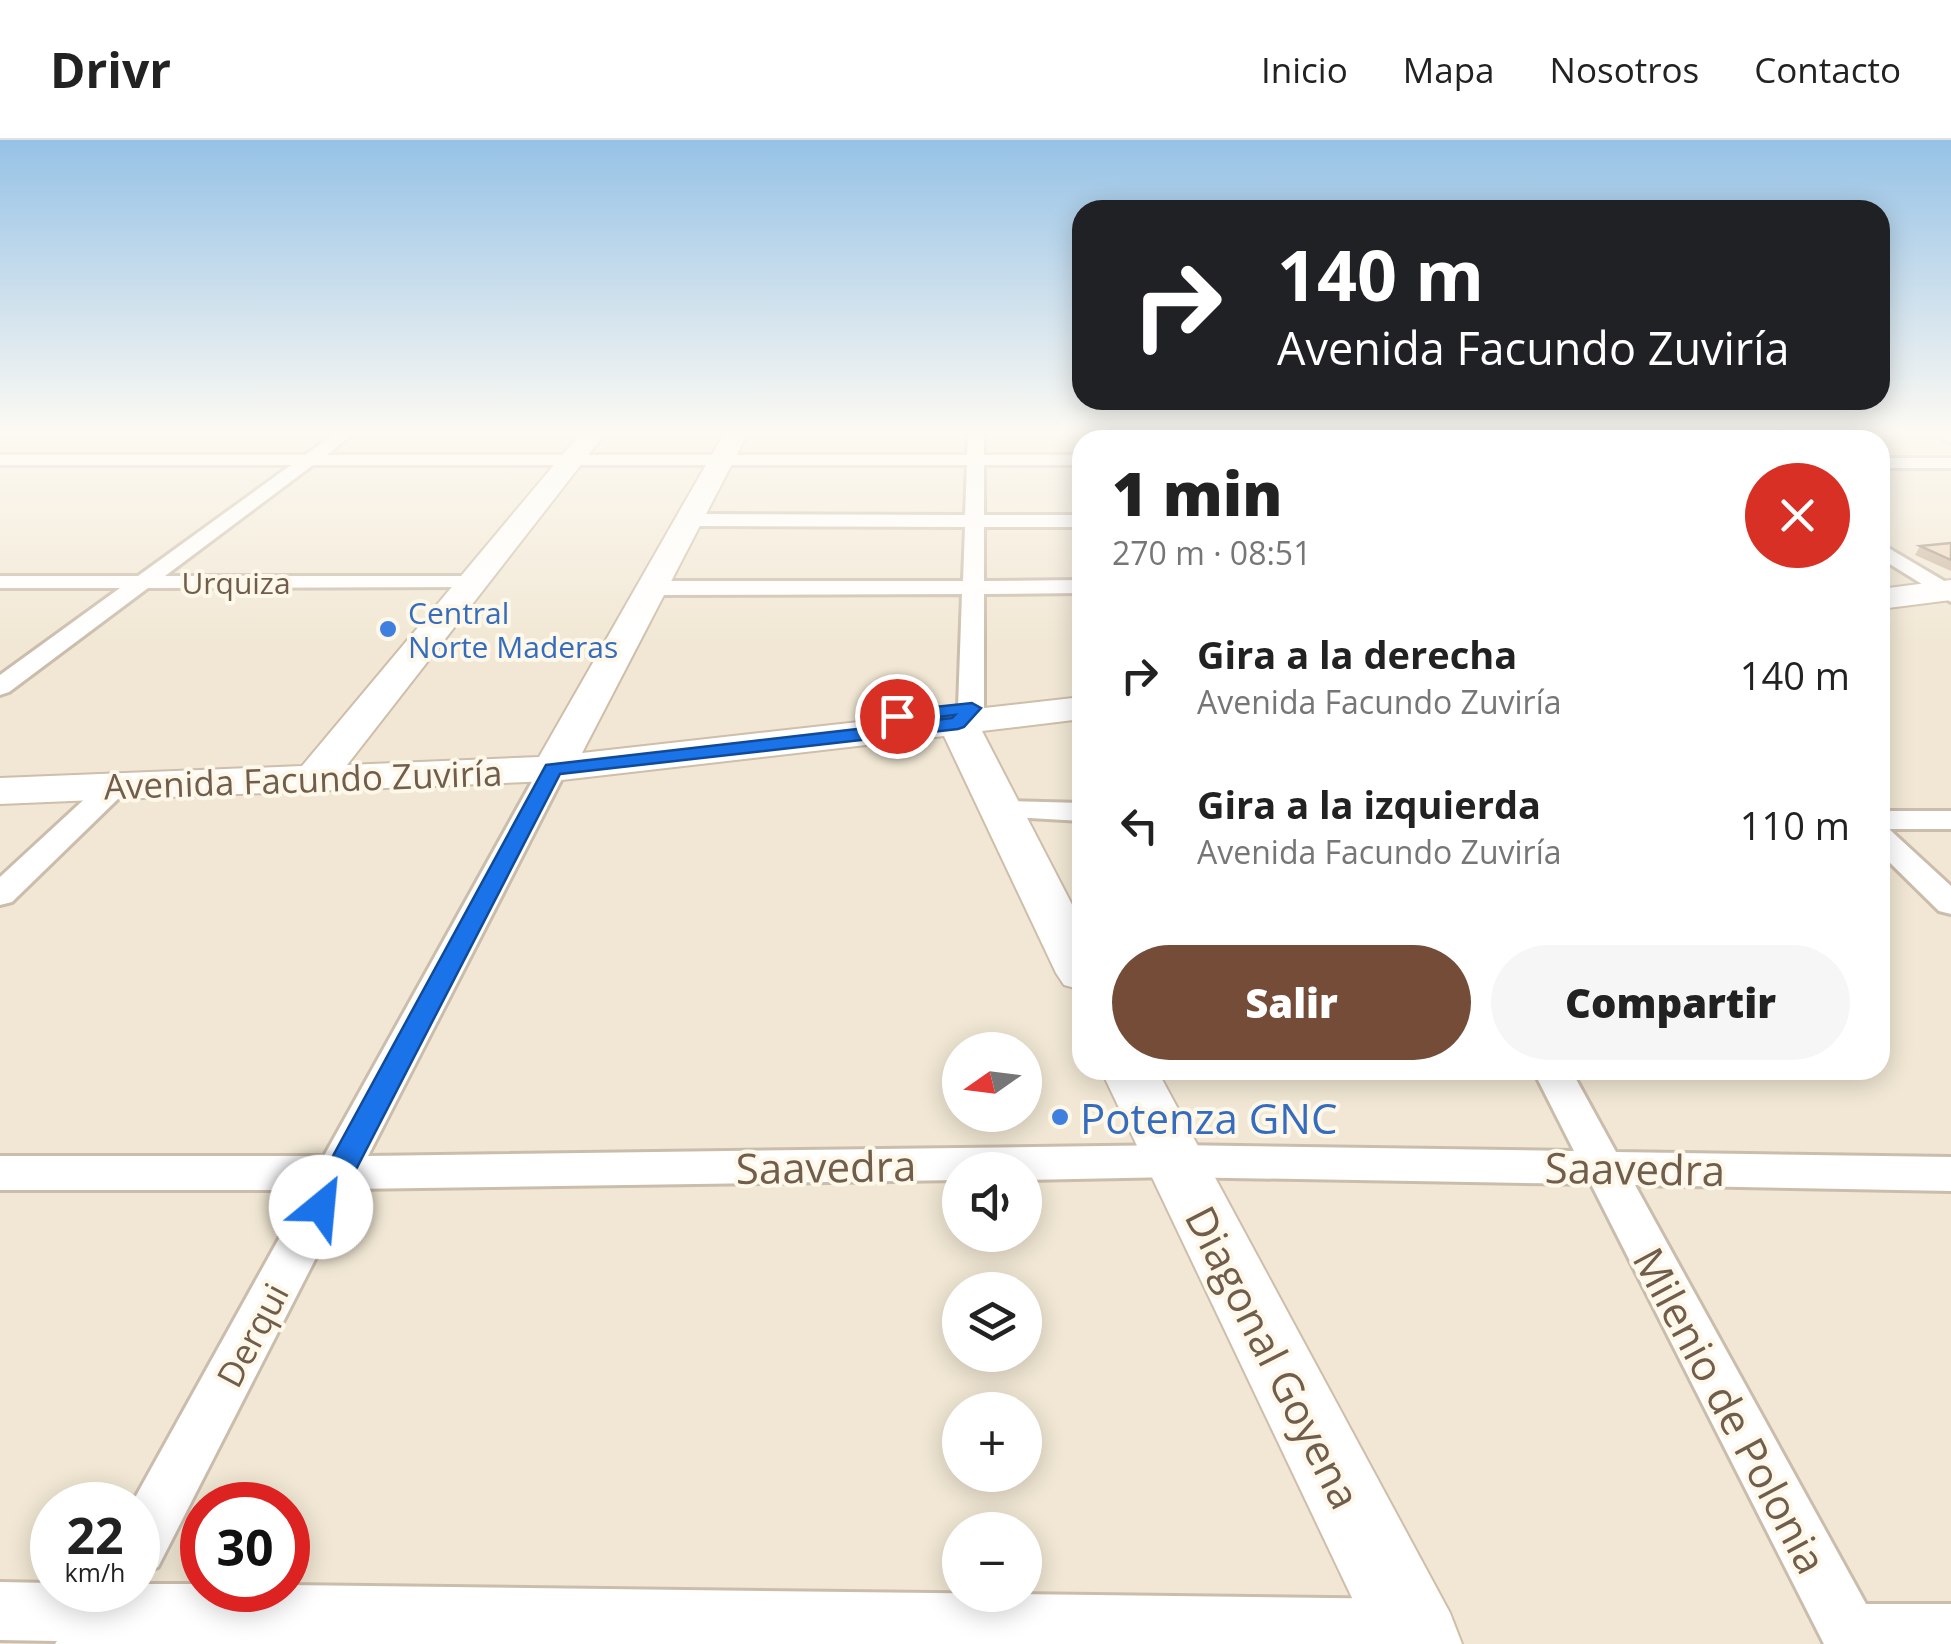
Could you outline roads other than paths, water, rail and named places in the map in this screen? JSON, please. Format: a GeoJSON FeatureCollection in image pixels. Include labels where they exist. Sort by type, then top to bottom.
{"type":"FeatureCollection","features":[{"type":"Feature","properties":{"kind":"street"},"geometry":{"type":"LineString","coordinates":[[0,688],[246,505]]}},
{"type":"Feature","properties":{"kind":"street"},"geometry":{"type":"LineString","coordinates":[[320,772],[534,505]]}},
{"type":"Feature","properties":{"kind":"street","name":"Derqui"},"geometry":{"type":"LineString","coordinates":[[160,1506],[697,505]]}},
{"type":"Feature","properties":{"kind":"street"},"geometry":{"type":"LineString","coordinates":[[975,505],[965,716],[1004,810],[1072,952]]}},
{"type":"Feature","properties":{"kind":"street"},"geometry":{"type":"LineString","coordinates":[[689,520],[1072,521]]}},
{"type":"Feature","properties":{"kind":"street"},"geometry":{"type":"LineString","coordinates":[[1890,556],[1949,595]]}},
{"type":"Feature","properties":{"kind":"street","name":"Urquiza"},"geometry":{"type":"LineString","coordinates":[[0,582],[471,582]]}},
{"type":"Feature","properties":{"kind":"street"},"geometry":{"type":"LineString","coordinates":[[652,588],[1072,587]]}},
{"type":"Feature","properties":{"kind":"street"},"geometry":{"type":"LineString","coordinates":[[1890,598],[1949,595]]}},
{"type":"Feature","properties":{"kind":"street"},"geometry":{"type":"LineString","coordinates":[[1890,610],[1949,595]]}},
{"type":"Feature","properties":{"kind":"street","name":"Avenida Facundo Zuviría"},"geometry":{"type":"LineString","coordinates":[[965,716],[1072,696]]}},
{"type":"Feature","properties":{"kind":"street","name":"Avenida Facundo Zuviría"},"geometry":{"type":"LineString","coordinates":[[0,791],[113,788],[320,772],[558,761],[965,716],[1072,709]]}},
{"type":"Feature","properties":{"kind":"street","name":"Avenida Facundo Zuviría"},"geometry":{"type":"LineString","coordinates":[[0,772],[320,772]]}},
{"type":"Feature","properties":{"kind":"street"},"geometry":{"type":"LineString","coordinates":[[0,895],[113,788]]}},
{"type":"Feature","properties":{"kind":"street"},"geometry":{"type":"LineString","coordinates":[[1004,810],[1072,812]]}},
{"type":"Feature","properties":{"kind":"street"},"geometry":{"type":"LineString","coordinates":[[1890,820],[1951,820]]}},
{"type":"Feature","properties":{"kind":"street"},"geometry":{"type":"LineString","coordinates":[[1890,846],[1951,904]]}},
{"type":"Feature","properties":{"kind":"street","name":"Diagonal Goyena"},"geometry":{"type":"LineString","coordinates":[[1135,1080],[1416,1636]]}},
{"type":"Feature","properties":{"kind":"street","name":"Milenio de Polonia"},"geometry":{"type":"LineString","coordinates":[[1557,1080],[1853,1639]]}},
{"type":"Feature","properties":{"kind":"street","name":"Saavedra"},"geometry":{"type":"LineString","coordinates":[[0,1173],[339,1173],[1174,1161],[1951,1174]]}},
{"type":"Feature","properties":{"kind":"street"},"geometry":{"type":"LineString","coordinates":[[0,1611],[1416,1636]]}},
{"type":"Feature","properties":{"kind":"street"},"geometry":{"type":"LineString","coordinates":[[1853,1639],[1951,1633]]}},
{"type":"Feature","properties":{"kind":"place","name":"Central Norte Maderas"},"geometry":{"type":"Point","coordinates":[388,629]}},
{"type":"Feature","properties":{"kind":"place","name":"Potenza GNC"},"geometry":{"type":"Point","coordinates":[1060,1117]}}]}
